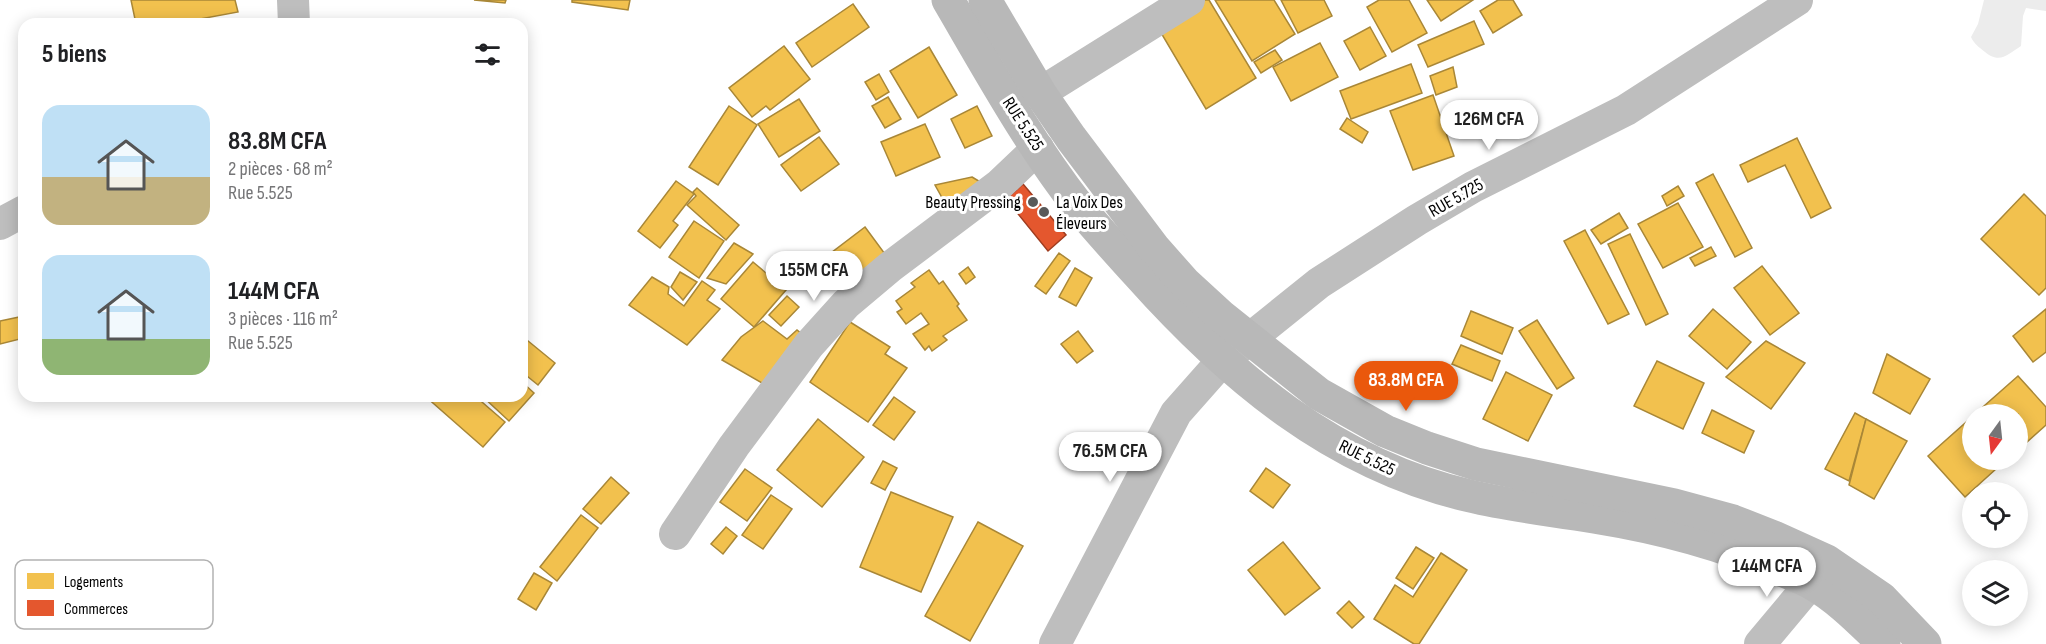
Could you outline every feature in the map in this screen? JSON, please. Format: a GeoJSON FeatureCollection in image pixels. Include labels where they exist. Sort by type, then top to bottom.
{"type":"FeatureCollection","features":[{"type":"Feature","properties":{"kind":"street"},"geometry":{"type":"LineString","coordinates":[[293,0],[294,18]]}},
{"type":"Feature","properties":{"kind":"street","name":"RUE 5.525"},"geometry":{"type":"LineString","coordinates":[[948,0],[1006,98],[1079,206],[1186,327],[1222,361],[1283,409],[1326,438],[1371,462],[1418,481],[1469,496],[1597,517],[1668,532],[1725,548],[1811,583],[1851,612],[1884,644]]}},
{"type":"Feature","properties":{"kind":"street","name":"RUE 5.525"},"geometry":{"type":"LineString","coordinates":[[985,0],[1040,93],[1154,248],[1185,283],[1248,339],[1319,394],[1385,431],[1476,464],[1674,505],[1733,521],[1827,561],[1881,598],[1925,644]]}},
{"type":"Feature","properties":{"kind":"street"},"geometry":{"type":"LineString","coordinates":[[1040,93],[1189,0]]}},
{"type":"Feature","properties":{"kind":"street","name":"RUE 5.725"},"geometry":{"type":"LineString","coordinates":[[1055,644],[1176,413],[1222,361],[1319,283],[1417,220],[1473,187],[1626,110],[1797,0]]}},
{"type":"Feature","properties":{"kind":"street"},"geometry":{"type":"LineString","coordinates":[[675,534],[734,446],[809,345],[846,304],[890,267],[999,185],[1038,148]]}},
{"type":"Feature","properties":{"kind":"street"},"geometry":{"type":"LineString","coordinates":[[0,224],[18,214]]}},
{"type":"Feature","properties":{"kind":"street"},"geometry":{"type":"LineString","coordinates":[[1760,644],[1811,583]]}},
{"type":"Feature","properties":{"kind":"shaded area"},"geometry":{"type":"Polygon","coordinates":[[[1984,0],[2046,0],[2046,11],[2026,8],[2023,16],[2021,46],[1999,58],[1990,56],[1971,37],[1978,24],[1984,0]]]}},
{"type":"Feature","properties":{"kind":"building: Logements"},"geometry":{"type":"Polygon","coordinates":[[[131,0],[235,0],[238,12],[206,18],[135,18],[131,0]]]}},
{"type":"Feature","properties":{"kind":"building: Logements"},"geometry":{"type":"Polygon","coordinates":[[[474,0],[506,0],[505,3],[474,0]]]}},
{"type":"Feature","properties":{"kind":"building: Logements"},"geometry":{"type":"Polygon","coordinates":[[[572,0],[630,0],[628,10],[572,2],[572,0]]]}},
{"type":"Feature","properties":{"kind":"building: Logements"},"geometry":{"type":"Polygon","coordinates":[[[1202,0],[1209,0],[1256,78],[1206,109],[1157,26],[1202,0]]]}},
{"type":"Feature","properties":{"kind":"building: Logements"},"geometry":{"type":"Polygon","coordinates":[[[1215,0],[1274,0],[1295,34],[1252,61],[1215,0]]]}},
{"type":"Feature","properties":{"kind":"building: Logements"},"geometry":{"type":"Polygon","coordinates":[[[1281,0],[1324,0],[1332,16],[1298,33],[1281,0]]]}},
{"type":"Feature","properties":{"kind":"building: Logements"},"geometry":{"type":"Polygon","coordinates":[[[1379,0],[1409,0],[1427,33],[1392,52],[1367,7],[1379,0]]]}},
{"type":"Feature","properties":{"kind":"building: Logements"},"geometry":{"type":"Polygon","coordinates":[[[1427,0],[1473,0],[1441,21],[1427,0]]]}},
{"type":"Feature","properties":{"kind":"building: Logements"},"geometry":{"type":"Polygon","coordinates":[[[1498,0],[1513,0],[1522,15],[1493,33],[1480,11],[1498,0]]]}},
{"type":"Feature","properties":{"kind":"building: Logements"},"geometry":{"type":"Polygon","coordinates":[[[853,4],[869,27],[812,67],[796,43],[853,4]]]}},
{"type":"Feature","properties":{"kind":"building: Logements"},"geometry":{"type":"Polygon","coordinates":[[[1474,21],[1484,44],[1428,67],[1418,45],[1474,21]]]}},
{"type":"Feature","properties":{"kind":"building: Logements"},"geometry":{"type":"Polygon","coordinates":[[[1370,27],[1386,56],[1360,70],[1344,41],[1370,27]]]}},
{"type":"Feature","properties":{"kind":"building: Logements"},"geometry":{"type":"Polygon","coordinates":[[[1320,43],[1338,77],[1291,101],[1273,67],[1320,43]]]}},
{"type":"Feature","properties":{"kind":"building: Logements"},"geometry":{"type":"Polygon","coordinates":[[[784,46],[810,79],[770,110],[766,106],[752,117],[729,88],[784,46]]]}},
{"type":"Feature","properties":{"kind":"building: Logements"},"geometry":{"type":"Polygon","coordinates":[[[929,47],[957,95],[918,118],[890,71],[929,47]]]}},
{"type":"Feature","properties":{"kind":"building: Logements"},"geometry":{"type":"Polygon","coordinates":[[[1275,50],[1282,60],[1261,73],[1254,62],[1275,50]]]}},
{"type":"Feature","properties":{"kind":"building: Logements"},"geometry":{"type":"Polygon","coordinates":[[[1411,64],[1422,93],[1351,119],[1340,91],[1411,64]]]}},
{"type":"Feature","properties":{"kind":"building: Logements"},"geometry":{"type":"Polygon","coordinates":[[[1453,67],[1457,87],[1436,95],[1430,76],[1453,67]]]}},
{"type":"Feature","properties":{"kind":"building: Logements"},"geometry":{"type":"Polygon","coordinates":[[[879,74],[889,92],[876,100],[865,82],[879,74]]]}},
{"type":"Feature","properties":{"kind":"building: Logements"},"geometry":{"type":"Polygon","coordinates":[[[1433,95],[1454,156],[1413,170],[1390,111],[1433,95]]]}},
{"type":"Feature","properties":{"kind":"building: Logements"},"geometry":{"type":"Polygon","coordinates":[[[888,97],[901,119],[885,128],[872,106],[888,97]]]}},
{"type":"Feature","properties":{"kind":"building: Logements"},"geometry":{"type":"Polygon","coordinates":[[[799,99],[820,131],[779,157],[758,124],[799,99]]]}},
{"type":"Feature","properties":{"kind":"building: Logements"},"geometry":{"type":"Polygon","coordinates":[[[729,106],[757,125],[718,185],[689,167],[729,106]]]}},
{"type":"Feature","properties":{"kind":"building: Logements"},"geometry":{"type":"Polygon","coordinates":[[[977,106],[992,136],[965,148],[951,119],[977,106]]]}},
{"type":"Feature","properties":{"kind":"building: Logements"},"geometry":{"type":"Polygon","coordinates":[[[1347,118],[1368,132],[1362,143],[1340,129],[1347,118]]]}},
{"type":"Feature","properties":{"kind":"building: Logements"},"geometry":{"type":"Polygon","coordinates":[[[925,124],[940,157],[896,176],[881,142],[925,124]]]}},
{"type":"Feature","properties":{"kind":"building: Logements"},"geometry":{"type":"Polygon","coordinates":[[[819,137],[839,164],[801,191],[781,165],[819,137]]]}},
{"type":"Feature","properties":{"kind":"building: Logements"},"geometry":{"type":"Polygon","coordinates":[[[1797,138],[1831,208],[1811,218],[1785,165],[1748,182],[1740,165],[1797,138]]]}},
{"type":"Feature","properties":{"kind":"building: Logements"},"geometry":{"type":"Polygon","coordinates":[[[1713,174],[1752,248],[1735,257],[1696,183],[1713,174]]]}},
{"type":"Feature","properties":{"kind":"building: Logements"},"geometry":{"type":"Polygon","coordinates":[[[972,177],[992,189],[950,212],[935,185],[972,177]]]}},
{"type":"Feature","properties":{"kind":"building: Logements"},"geometry":{"type":"Polygon","coordinates":[[[676,181],[694,194],[673,221],[678,225],[660,248],[638,231],[676,181]]]}},
{"type":"Feature","properties":{"kind":"building: Logements"},"geometry":{"type":"Polygon","coordinates":[[[1678,186],[1684,196],[1667,206],[1662,196],[1678,186]]]}},
{"type":"Feature","properties":{"kind":"building: Logements"},"geometry":{"type":"Polygon","coordinates":[[[697,188],[739,225],[726,240],[687,205],[696,196],[693,192],[697,188]]]}},
{"type":"Feature","properties":{"kind":"building: Logements"},"geometry":{"type":"Polygon","coordinates":[[[2024,194],[2046,216],[2046,288],[2039,295],[1981,239],[2024,194]]]}},
{"type":"Feature","properties":{"kind":"building: Logements"},"geometry":{"type":"Polygon","coordinates":[[[1678,203],[1703,247],[1663,268],[1638,224],[1678,203]]]}},
{"type":"Feature","properties":{"kind":"building: Logements"},"geometry":{"type":"Polygon","coordinates":[[[1619,213],[1628,228],[1601,244],[1591,230],[1619,213]]]}},
{"type":"Feature","properties":{"kind":"building: Logements"},"geometry":{"type":"Polygon","coordinates":[[[694,221],[724,241],[699,278],[669,257],[694,221]]]}},
{"type":"Feature","properties":{"kind":"building: Logements"},"geometry":{"type":"Polygon","coordinates":[[[865,227],[885,254],[851,280],[831,253],[865,227]]]}},
{"type":"Feature","properties":{"kind":"building: Logements"},"geometry":{"type":"Polygon","coordinates":[[[1585,230],[1629,314],[1608,324],[1564,241],[1585,230]]]}},
{"type":"Feature","properties":{"kind":"building: Logements"},"geometry":{"type":"Polygon","coordinates":[[[1630,234],[1668,314],[1646,325],[1608,244],[1630,234]]]}},
{"type":"Feature","properties":{"kind":"building: Logements"},"geometry":{"type":"Polygon","coordinates":[[[734,243],[753,254],[726,284],[707,278],[734,243]]]}},
{"type":"Feature","properties":{"kind":"building: Logements"},"geometry":{"type":"Polygon","coordinates":[[[1711,247],[1716,256],[1695,266],[1690,258],[1711,247]]]}},
{"type":"Feature","properties":{"kind":"building: Logements"},"geometry":{"type":"Polygon","coordinates":[[[1059,253],[1070,261],[1046,294],[1035,286],[1059,253]]]}},
{"type":"Feature","properties":{"kind":"building: Logements"},"geometry":{"type":"Polygon","coordinates":[[[753,262],[786,290],[754,327],[721,299],[753,262]]]}},
{"type":"Feature","properties":{"kind":"building: Logements"},"geometry":{"type":"Polygon","coordinates":[[[1762,266],[1799,313],[1770,335],[1734,288],[1762,266]]]}},
{"type":"Feature","properties":{"kind":"building: Logements"},"geometry":{"type":"Polygon","coordinates":[[[968,267],[975,277],[966,284],[959,274],[968,267]]]}},
{"type":"Feature","properties":{"kind":"building: Logements"},"geometry":{"type":"Polygon","coordinates":[[[1075,268],[1092,278],[1076,306],[1059,297],[1075,268]]]}},
{"type":"Feature","properties":{"kind":"building: Logements"},"geometry":{"type":"Polygon","coordinates":[[[929,270],[939,284],[943,281],[967,320],[943,336],[947,340],[932,351],[929,346],[925,350],[913,334],[929,324],[921,313],[906,324],[897,312],[902,309],[896,301],[915,287],[911,283],[929,270]]]}},
{"type":"Feature","properties":{"kind":"building: Logements"},"geometry":{"type":"Polygon","coordinates":[[[680,272],[697,282],[683,300],[671,287],[680,272]]]}},
{"type":"Feature","properties":{"kind":"building: Logements"},"geometry":{"type":"Polygon","coordinates":[[[652,277],[669,287],[668,294],[684,306],[702,281],[715,290],[707,300],[720,309],[687,345],[629,305],[652,277]]]}},
{"type":"Feature","properties":{"kind":"building: Logements"},"geometry":{"type":"Polygon","coordinates":[[[787,296],[799,307],[781,326],[769,315],[787,296]]]}},
{"type":"Feature","properties":{"kind":"building: Logements"},"geometry":{"type":"Polygon","coordinates":[[[1713,309],[1751,342],[1727,369],[1689,336],[1713,309]]]}},
{"type":"Feature","properties":{"kind":"building: Logements"},"geometry":{"type":"Polygon","coordinates":[[[2046,309],[2046,352],[2033,362],[2013,336],[2046,309]]]}},
{"type":"Feature","properties":{"kind":"building: Logements"},"geometry":{"type":"Polygon","coordinates":[[[1471,311],[1513,328],[1502,354],[1461,336],[1471,311]]]}},
{"type":"Feature","properties":{"kind":"building: Logements"},"geometry":{"type":"Polygon","coordinates":[[[18,317],[18,340],[0,344],[0,321],[18,317]]]}},
{"type":"Feature","properties":{"kind":"building: Logements"},"geometry":{"type":"Polygon","coordinates":[[[1537,320],[1574,378],[1557,389],[1519,331],[1537,320]]]}},
{"type":"Feature","properties":{"kind":"building: Logements"},"geometry":{"type":"Polygon","coordinates":[[[763,321],[787,339],[797,330],[807,338],[769,387],[722,360],[741,337],[763,321]]]}},
{"type":"Feature","properties":{"kind":"building: Logements"},"geometry":{"type":"Polygon","coordinates":[[[850,322],[890,347],[885,354],[907,368],[868,422],[810,382],[850,322]]]}},
{"type":"Feature","properties":{"kind":"building: Logements"},"geometry":{"type":"Polygon","coordinates":[[[1078,331],[1093,351],[1077,363],[1061,344],[1078,331]]]}},
{"type":"Feature","properties":{"kind":"building: Logements"},"geometry":{"type":"Polygon","coordinates":[[[528,341],[555,363],[538,385],[528,377],[528,341]]]}},
{"type":"Feature","properties":{"kind":"building: Logements"},"geometry":{"type":"Polygon","coordinates":[[[1766,341],[1805,363],[1771,409],[1726,377],[1766,341]]]}},
{"type":"Feature","properties":{"kind":"building: Logements"},"geometry":{"type":"Polygon","coordinates":[[[1461,345],[1500,361],[1492,381],[1452,364],[1461,345]]]}},
{"type":"Feature","properties":{"kind":"building: Logements"},"geometry":{"type":"Polygon","coordinates":[[[1887,354],[1930,379],[1910,414],[1873,393],[1887,354]]]}},
{"type":"Feature","properties":{"kind":"building: Logements"},"geometry":{"type":"Polygon","coordinates":[[[1657,361],[1704,383],[1683,429],[1634,406],[1657,361]]]}},
{"type":"Feature","properties":{"kind":"building: Logements"},"geometry":{"type":"Polygon","coordinates":[[[1506,372],[1552,395],[1528,441],[1483,419],[1506,372]]]}},
{"type":"Feature","properties":{"kind":"building: Logements"},"geometry":{"type":"Polygon","coordinates":[[[2018,376],[2046,407],[2046,425],[2028,441],[2028,404],[1986,404],[2018,376]]]}},
{"type":"Feature","properties":{"kind":"building: Logements"},"geometry":{"type":"Polygon","coordinates":[[[528,388],[534,393],[528,400],[528,388]]]}},
{"type":"Feature","properties":{"kind":"building: Logements"},"geometry":{"type":"Polygon","coordinates":[[[894,397],[915,412],[894,440],[873,425],[894,397]]]}},
{"type":"Feature","properties":{"kind":"building: Logements"},"geometry":{"type":"Polygon","coordinates":[[[432,402],[482,402],[505,422],[483,447],[432,402]]]}},
{"type":"Feature","properties":{"kind":"building: Logements"},"geometry":{"type":"Polygon","coordinates":[[[488,402],[526,402],[509,421],[488,402]]]}},
{"type":"Feature","properties":{"kind":"building: Logements"},"geometry":{"type":"Polygon","coordinates":[[[1712,410],[1754,431],[1744,453],[1702,433],[1712,410]]]}},
{"type":"Feature","properties":{"kind":"building: Logements"},"geometry":{"type":"Polygon","coordinates":[[[1855,413],[1866,419],[1849,481],[1825,469],[1855,413]]]}},
{"type":"Feature","properties":{"kind":"building: Logements"},"geometry":{"type":"Polygon","coordinates":[[[818,419],[864,457],[822,507],[777,470],[818,419]]]}},
{"type":"Feature","properties":{"kind":"building: Logements"},"geometry":{"type":"Polygon","coordinates":[[[1866,419],[1907,441],[1874,499],[1849,485],[1866,419]]]}},
{"type":"Feature","properties":{"kind":"building: Logements"},"geometry":{"type":"Polygon","coordinates":[[[1962,426],[1962,470],[1995,470],[1982,482],[1962,482],[1962,494],[1928,456],[1962,426]]]}},
{"type":"Feature","properties":{"kind":"building: Logements"},"geometry":{"type":"Polygon","coordinates":[[[883,461],[897,468],[885,490],[871,483],[883,461]]]}},
{"type":"Feature","properties":{"kind":"building: Logements"},"geometry":{"type":"Polygon","coordinates":[[[1266,468],[1290,485],[1273,508],[1250,491],[1266,468]]]}},
{"type":"Feature","properties":{"kind":"building: Logements"},"geometry":{"type":"Polygon","coordinates":[[[745,469],[772,488],[747,521],[720,502],[745,469]]]}},
{"type":"Feature","properties":{"kind":"building: Logements"},"geometry":{"type":"Polygon","coordinates":[[[611,477],[629,493],[601,524],[583,509],[611,477]]]}},
{"type":"Feature","properties":{"kind":"building: Logements"},"geometry":{"type":"Polygon","coordinates":[[[891,492],[953,517],[921,592],[860,567],[891,492]]]}},
{"type":"Feature","properties":{"kind":"building: Logements"},"geometry":{"type":"Polygon","coordinates":[[[771,495],[792,509],[763,549],[742,535],[771,495]]]}},
{"type":"Feature","properties":{"kind":"building: Logements"},"geometry":{"type":"Polygon","coordinates":[[[581,515],[598,528],[557,581],[540,567],[581,515]]]}},
{"type":"Feature","properties":{"kind":"building: Logements"},"geometry":{"type":"Polygon","coordinates":[[[978,522],[1023,546],[970,641],[925,616],[978,522]]]}},
{"type":"Feature","properties":{"kind":"building: Logements"},"geometry":{"type":"Polygon","coordinates":[[[726,527],[737,536],[723,554],[711,544],[726,527]]]}},
{"type":"Feature","properties":{"kind":"building: Logements"},"geometry":{"type":"Polygon","coordinates":[[[1283,542],[1320,588],[1285,615],[1248,570],[1283,542]]]}},
{"type":"Feature","properties":{"kind":"building: Logements"},"geometry":{"type":"Polygon","coordinates":[[[1416,547],[1434,558],[1413,589],[1396,578],[1416,547]]]}},
{"type":"Feature","properties":{"kind":"building: Logements"},"geometry":{"type":"Polygon","coordinates":[[[1441,553],[1467,570],[1419,644],[1414,644],[1374,619],[1395,585],[1413,597],[1441,553]]]}},
{"type":"Feature","properties":{"kind":"building: Logements"},"geometry":{"type":"Polygon","coordinates":[[[534,573],[552,583],[536,610],[518,599],[534,573]]]}},
{"type":"Feature","properties":{"kind":"building: Logements"},"geometry":{"type":"Polygon","coordinates":[[[1349,601],[1364,617],[1352,628],[1337,613],[1349,601]]]}},
{"type":"Feature","properties":{"kind":"building: Commerces"},"geometry":{"type":"Polygon","coordinates":[[[1023,184],[1066,235],[1048,251],[1006,199],[1023,184]]]}},
{"type":"Feature","properties":{"kind":"place","name":"Beauty Pressing"},"geometry":{"type":"Point","coordinates":[1033,202]}},
{"type":"Feature","properties":{"kind":"place","name":"La Voix Des Éleveurs"},"geometry":{"type":"Point","coordinates":[1044,212]}}]}
